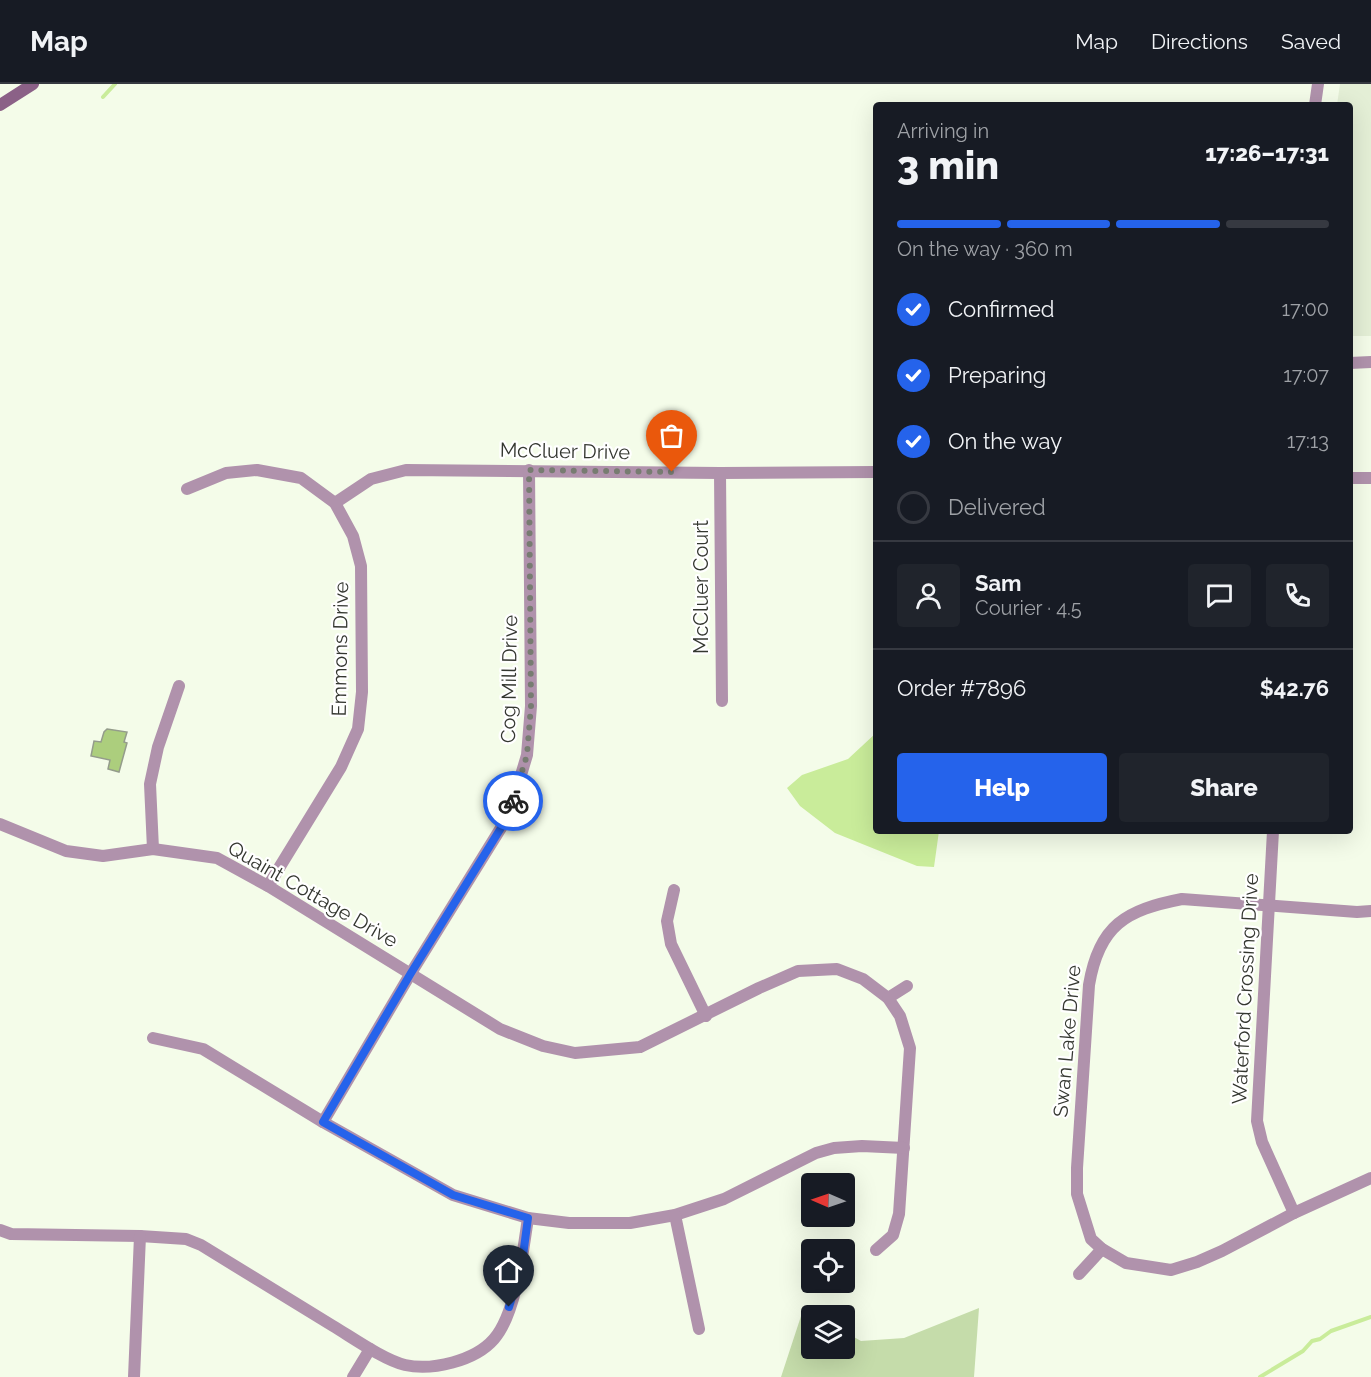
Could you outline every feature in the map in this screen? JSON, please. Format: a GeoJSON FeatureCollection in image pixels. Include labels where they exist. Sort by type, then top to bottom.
{"type":"FeatureCollection","features":[{"type":"Feature","properties":{"kind":"street"},"geometry":{"type":"LineString","coordinates":[[0,105],[33,84]]}},
{"type":"Feature","properties":{"kind":"street"},"geometry":{"type":"LineString","coordinates":[[1315,102],[1318,84]]}},
{"type":"Feature","properties":{"kind":"street"},"geometry":{"type":"LineString","coordinates":[[1353,363],[1371,362]]}},
{"type":"Feature","properties":{"kind":"street"},"geometry":{"type":"LineString","coordinates":[[187,489],[226,473],[257,470],[301,478],[335,503]]}},
{"type":"Feature","properties":{"kind":"street","name":"McCluer Drive"},"geometry":{"type":"LineString","coordinates":[[335,503],[371,479],[406,470],[873,472]]}},
{"type":"Feature","properties":{"kind":"street","name":"Cog Mill Drive"},"geometry":{"type":"LineString","coordinates":[[323,1122],[411,973],[509,815],[527,755],[531,706],[529,470]]}},
{"type":"Feature","properties":{"kind":"street","name":"McCluer Court"},"geometry":{"type":"LineString","coordinates":[[720,473],[722,701]]}},
{"type":"Feature","properties":{"kind":"street"},"geometry":{"type":"LineString","coordinates":[[1353,478],[1371,478]]}},
{"type":"Feature","properties":{"kind":"street","name":"Emmons Drive"},"geometry":{"type":"LineString","coordinates":[[268,886],[341,767],[358,729],[362,692],[361,566],[353,536],[335,503]]}},
{"type":"Feature","properties":{"kind":"street"},"geometry":{"type":"LineString","coordinates":[[153,849],[150,784],[158,747],[179,686]]}},
{"type":"Feature","properties":{"kind":"street","name":"Quaint Cottage Drive"},"geometry":{"type":"LineString","coordinates":[[0,824],[66,851],[103,856],[153,849],[217,858],[268,886],[500,1029],[543,1046],[575,1053],[640,1047],[798,971],[837,969],[863,979],[888,998],[900,1016],[910,1048],[899,1214],[893,1235],[876,1250]]}},
{"type":"Feature","properties":{"kind":"street","name":"Waterford Crossing Drive"},"geometry":{"type":"LineString","coordinates":[[1273,834],[1257,1121],[1262,1142],[1294,1213]]}},
{"type":"Feature","properties":{"kind":"street"},"geometry":{"type":"LineString","coordinates":[[674,890],[667,921],[671,944],[706,1016]]}},
{"type":"Feature","properties":{"kind":"street","name":"Swan Lake Drive"},"geometry":{"type":"LineString","coordinates":[[1102,1250],[1091,1239],[1085,1222],[1077,1194],[1077,1168],[1086,1010],[1093,962],[1102,942],[1116,924],[1133,912],[1182,899],[1357,912],[1371,911]]}},
{"type":"Feature","properties":{"kind":"street"},"geometry":{"type":"LineString","coordinates":[[888,998],[906,986]]}},
{"type":"Feature","properties":{"kind":"street"},"geometry":{"type":"LineString","coordinates":[[153,1038],[204,1049],[323,1122],[453,1195],[528,1218],[569,1223],[630,1223],[675,1215],[723,1199],[816,1153],[834,1148],[862,1146],[904,1148]]}},
{"type":"Feature","properties":{"kind":"street"},"geometry":{"type":"LineString","coordinates":[[1079,1274],[1102,1250],[1126,1263],[1171,1270],[1197,1262],[1294,1213],[1371,1178]]}},
{"type":"Feature","properties":{"kind":"street"},"geometry":{"type":"LineString","coordinates":[[675,1215],[699,1329]]}},
{"type":"Feature","properties":{"kind":"street"},"geometry":{"type":"LineString","coordinates":[[0,1230],[11,1234],[186,1239],[201,1245],[370,1348],[402,1364],[425,1368],[456,1362],[481,1350],[494,1340],[502,1327],[516,1287],[528,1218]]}},
{"type":"Feature","properties":{"kind":"street"},"geometry":{"type":"LineString","coordinates":[[134,1377],[140,1236]]}},
{"type":"Feature","properties":{"kind":"street"},"geometry":{"type":"LineString","coordinates":[[353,1377],[370,1348]]}},
{"type":"Feature","properties":{"kind":"shaded area"},"geometry":{"type":"Polygon","coordinates":[[[1340,84],[1371,84],[1371,336],[1353,336],[1353,102],[1337,102],[1340,84]]]}},
{"type":"Feature","properties":{"kind":"shaded area"},"geometry":{"type":"Polygon","coordinates":[[[873,736],[873,834],[939,834],[934,867],[917,866],[835,833],[800,806],[787,788],[802,775],[848,759],[873,736]]]}},
{"type":"Feature","properties":{"kind":"shaded area"},"geometry":{"type":"Polygon","coordinates":[[[979,1308],[974,1377],[781,1377],[801,1316],[801,1359],[855,1359],[855,1338],[861,1341],[904,1338],[979,1308]]]}},
{"type":"Feature","properties":{"kind":"building"},"geometry":{"type":"Polygon","coordinates":[[[107,729],[127,732],[124,742],[127,743],[119,772],[108,769],[110,760],[91,756],[94,741],[101,742],[107,729]]]}},
{"type":"Feature","properties":{"kind":"waterway"},"geometry":{"type":"LineString","coordinates":[[103,97],[115,84]]}},
{"type":"Feature","properties":{"kind":"waterway"},"geometry":{"type":"LineString","coordinates":[[1260,1377],[1303,1351],[1312,1341],[1320,1339],[1331,1331],[1371,1317]]}},
{"type":"Feature","properties":{"kind":"way so far"},"geometry":{"type":"LineString","coordinates":[[513,801],[527,755],[531,706],[529,470],[672,472]]}},
{"type":"Feature","properties":{"kind":"route"},"geometry":{"type":"LineString","coordinates":[[509,1307],[522,1263],[528,1218],[453,1195],[403,1169],[323,1122],[411,973],[509,815],[513,801]]}}]}
